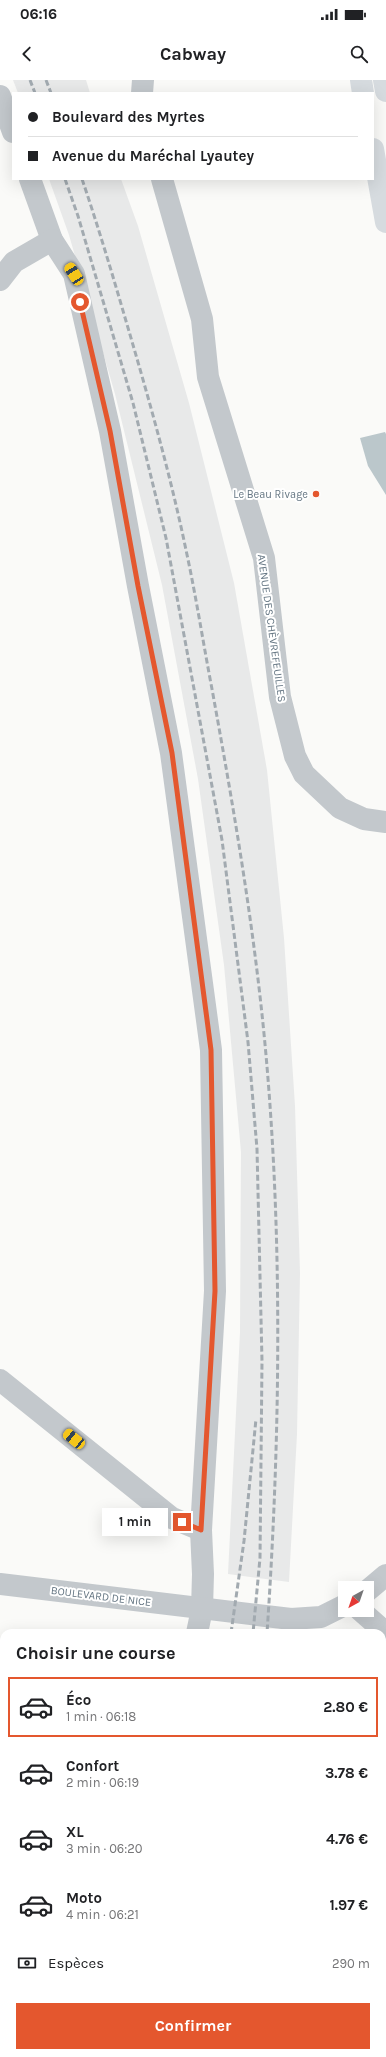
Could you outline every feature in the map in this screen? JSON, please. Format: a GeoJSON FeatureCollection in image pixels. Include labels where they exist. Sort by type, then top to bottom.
{"type":"FeatureCollection","features":[{"type":"Feature","properties":{"kind":"main road"},"geometry":{"type":"LineString","coordinates":[[361,80],[363,92]]}},
{"type":"Feature","properties":{"kind":"main road"},"geometry":{"type":"LineString","coordinates":[[384,80],[386,91]]}},
{"type":"Feature","properties":{"kind":"main road"},"geometry":{"type":"LineString","coordinates":[[374,156],[386,222]]}},
{"type":"Feature","properties":{"kind":"street"},"geometry":{"type":"LineString","coordinates":[[142,92],[143,80]]}},
{"type":"Feature","properties":{"kind":"street"},"geometry":{"type":"LineString","coordinates":[[0,96],[12,129]]}},
{"type":"Feature","properties":{"kind":"street"},"geometry":{"type":"LineString","coordinates":[[30,180],[52,240],[74,274],[110,431],[138,586],[172,753],[211,1050],[215,1291],[201,1530],[203,1574],[210,1609],[199,1629]]}},
{"type":"Feature","properties":{"kind":"street","name":"AVENUE DES CHÈVREFEUILLES"},"geometry":{"type":"LineString","coordinates":[[162,180],[202,319],[208,377],[264,558],[280,697],[295,756],[304,774],[340,808],[364,819],[386,822]]}},
{"type":"Feature","properties":{"kind":"street"},"geometry":{"type":"LineString","coordinates":[[0,280],[14,262],[52,240]]}},
{"type":"Feature","properties":{"kind":"street"},"geometry":{"type":"LineString","coordinates":[[0,1380],[172,1518],[201,1530]]}},
{"type":"Feature","properties":{"kind":"street"},"geometry":{"type":"LineString","coordinates":[[374,1585],[386,1575]]}},
{"type":"Feature","properties":{"kind":"street","name":"BOULEVARD DE NICE"},"geometry":{"type":"LineString","coordinates":[[0,1584],[291,1619],[321,1617],[338,1608]]}},
{"type":"Feature","properties":{"kind":"street"},"geometry":{"type":"LineString","coordinates":[[368,1617],[381,1629]]}},
{"type":"Feature","properties":{"kind":"shaded area"},"geometry":{"type":"Polygon","coordinates":[[[13,80],[86,80],[90,92],[18,92],[13,80]]]}},
{"type":"Feature","properties":{"kind":"shaded area"},"geometry":{"type":"Polygon","coordinates":[[[49,180],[121,180],[138,226],[189,403],[234,583],[267,770],[284,938],[295,1106],[300,1273],[297,1434],[289,1582],[228,1574],[240,1332],[241,1152],[224,965],[198,779],[162,585],[115,394],[69,235],[49,180]]]}},
{"type":"Feature","properties":{"kind":"shaded area"},"geometry":{"type":"Polygon","coordinates":[[[385,432],[386,495],[368,466],[360,438],[385,432]]]}},
{"type":"Feature","properties":{"kind":"railway"},"geometry":{"type":"LineString","coordinates":[[30,80],[35,92]]}},
{"type":"Feature","properties":{"kind":"railway"},"geometry":{"type":"LineString","coordinates":[[46,80],[51,92]]}},
{"type":"Feature","properties":{"kind":"railway"},"geometry":{"type":"LineString","coordinates":[[65,180],[78,216],[133,403],[166,538],[222,840],[248,1042],[257,1149],[262,1361],[260,1558],[253,1629]]}},
{"type":"Feature","properties":{"kind":"railway"},"geometry":{"type":"LineString","coordinates":[[82,180],[105,250],[142,378],[166,463],[180,521],[228,780],[256,963],[266,1055],[271,1127],[277,1272],[277,1416],[275,1489],[267,1629]]}},
{"type":"Feature","properties":{"kind":"railway"},"geometry":{"type":"LineString","coordinates":[[232,1629],[244,1541],[256,1419]]}},
{"type":"Feature","properties":{"kind":"place","name":"Le Beau Rivage"},"geometry":{"type":"Point","coordinates":[316,494]}},
{"type":"Feature","properties":{"kind":"route"},"geometry":{"type":"LineString","coordinates":[[80,302],[110,431],[138,586],[172,753],[211,1050],[215,1291],[201,1530],[182,1522]]}}]}
